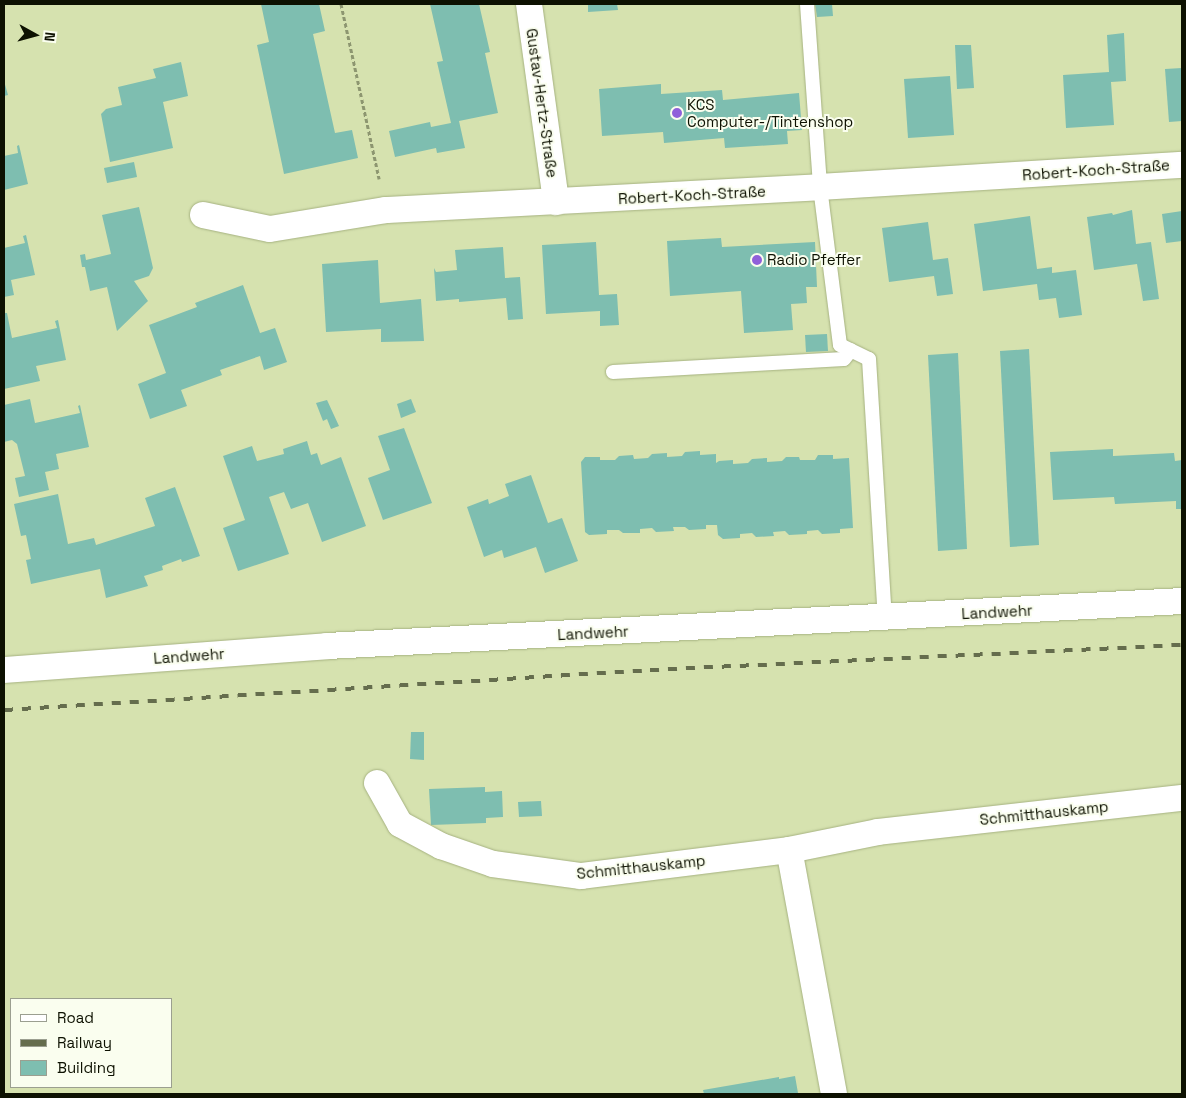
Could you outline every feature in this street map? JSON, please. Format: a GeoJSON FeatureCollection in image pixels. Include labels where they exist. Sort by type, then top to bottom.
{"type":"FeatureCollection","features":[{"type":"Feature","properties":{"kind":"street","name":"Gustav-Hertz-Straße"},"geometry":{"type":"LineString","coordinates":[[529,4],[556,202]]}},
{"type":"Feature","properties":{"kind":"street","name":"Robert-Koch-Straße"},"geometry":{"type":"LineString","coordinates":[[203,215],[270,230],[386,210],[556,202],[1182,165]]}},
{"type":"Feature","properties":{"kind":"street","name":"Landwehr"},"geometry":{"type":"LineString","coordinates":[[5,663],[1182,601]]}},
{"type":"Feature","properties":{"kind":"street","name":"Schmitthauskamp"},"geometry":{"type":"LineString","coordinates":[[378,782],[400,824],[441,846],[493,864],[581,876],[789,850],[878,832],[1182,798]]}},
{"type":"Feature","properties":{"kind":"street"},"geometry":{"type":"LineString","coordinates":[[789,850],[834,1094]]}},
{"type":"Feature","properties":{"kind":"lane"},"geometry":{"type":"LineString","coordinates":[[807,4],[820,187],[840,345],[869,359],[884,618]]}},
{"type":"Feature","properties":{"kind":"lane"},"geometry":{"type":"LineString","coordinates":[[613,372],[844,359],[851,350]]}},
{"type":"Feature","properties":{"kind":"path"},"geometry":{"type":"LineString","coordinates":[[341,4],[386,210]]}},
{"type":"Feature","properties":{"kind":"building"},"geometry":{"type":"Polygon","coordinates":[[[261,4],[319,4],[325,31],[313,34],[335,133],[352,130],[358,158],[284,174],[257,45],[269,42],[261,4]]]}},
{"type":"Feature","properties":{"kind":"building"},"geometry":{"type":"Polygon","coordinates":[[[430,4],[479,4],[490,52],[485,53],[498,113],[459,121],[465,148],[437,153],[436,148],[395,157],[389,131],[430,122],[431,127],[451,123],[437,62],[443,61],[430,4]]]}},
{"type":"Feature","properties":{"kind":"building"},"geometry":{"type":"Polygon","coordinates":[[[588,4],[617,4],[618,10],[588,12],[588,4]]]}},
{"type":"Feature","properties":{"kind":"building"},"geometry":{"type":"Polygon","coordinates":[[[815,4],[832,4],[833,16],[817,17],[815,4]]]}},
{"type":"Feature","properties":{"kind":"building"},"geometry":{"type":"Polygon","coordinates":[[[1124,33],[1126,81],[1111,82],[1114,125],[1066,128],[1063,75],[1109,72],[1107,35],[1124,33]]]}},
{"type":"Feature","properties":{"kind":"building"},"geometry":{"type":"Polygon","coordinates":[[[955,45],[971,45],[974,88],[957,89],[955,45]]]}},
{"type":"Feature","properties":{"kind":"building"},"geometry":{"type":"Polygon","coordinates":[[[181,62],[188,96],[163,102],[173,148],[110,162],[101,114],[106,109],[122,105],[118,87],[156,78],[153,69],[181,62]]]}},
{"type":"Feature","properties":{"kind":"building"},"geometry":{"type":"Polygon","coordinates":[[[1182,68],[1182,121],[1169,122],[1165,69],[1182,68]]]}},
{"type":"Feature","properties":{"kind":"building"},"geometry":{"type":"Polygon","coordinates":[[[950,76],[954,135],[908,138],[904,79],[950,76]]]}},
{"type":"Feature","properties":{"kind":"building"},"geometry":{"type":"Polygon","coordinates":[[[4,81],[8,95],[4,96],[4,81]]]}},
{"type":"Feature","properties":{"kind":"building"},"geometry":{"type":"Polygon","coordinates":[[[661,84],[661,94],[722,90],[723,100],[799,93],[802,130],[787,131],[788,144],[725,148],[724,138],[664,143],[663,132],[602,136],[599,89],[661,84]]]}},
{"type":"Feature","properties":{"kind":"building"},"geometry":{"type":"Polygon","coordinates":[[[19,145],[28,184],[4,190],[4,156],[18,153],[17,146],[19,145]]]}},
{"type":"Feature","properties":{"kind":"building"},"geometry":{"type":"Polygon","coordinates":[[[134,162],[137,177],[107,183],[104,168],[134,162]]]}},
{"type":"Feature","properties":{"kind":"building"},"geometry":{"type":"Polygon","coordinates":[[[139,207],[153,268],[149,276],[134,281],[148,301],[117,331],[107,287],[90,291],[85,267],[82,267],[80,255],[85,254],[86,260],[111,254],[102,215],[139,207]]]}},
{"type":"Feature","properties":{"kind":"building"},"geometry":{"type":"Polygon","coordinates":[[[1132,210],[1136,244],[1151,242],[1159,299],[1143,301],[1137,264],[1094,270],[1087,217],[1112,213],[1113,215],[1132,210]]]}},
{"type":"Feature","properties":{"kind":"building"},"geometry":{"type":"Polygon","coordinates":[[[1182,211],[1182,241],[1166,243],[1162,214],[1182,211]]]}},
{"type":"Feature","properties":{"kind":"building"},"geometry":{"type":"Polygon","coordinates":[[[1030,216],[1037,269],[1052,267],[1052,273],[1076,270],[1082,315],[1059,318],[1056,298],[1039,300],[1037,284],[983,291],[974,224],[1030,216]]]}},
{"type":"Feature","properties":{"kind":"building"},"geometry":{"type":"Polygon","coordinates":[[[928,222],[933,260],[948,258],[953,294],[937,296],[934,276],[889,282],[882,228],[928,222]]]}},
{"type":"Feature","properties":{"kind":"building"},"geometry":{"type":"Polygon","coordinates":[[[26,235],[35,275],[11,280],[14,295],[4,297],[4,248],[25,243],[23,236],[26,235]]]}},
{"type":"Feature","properties":{"kind":"building"},"geometry":{"type":"Polygon","coordinates":[[[721,238],[722,247],[815,242],[817,287],[806,287],[807,303],[791,304],[793,330],[744,333],[741,291],[670,296],[667,241],[721,238]]]}},
{"type":"Feature","properties":{"kind":"building"},"geometry":{"type":"Polygon","coordinates":[[[596,242],[599,295],[617,294],[619,325],[600,326],[600,311],[546,314],[542,245],[596,242]]]}},
{"type":"Feature","properties":{"kind":"building"},"geometry":{"type":"Polygon","coordinates":[[[503,247],[505,278],[520,277],[523,319],[508,320],[506,298],[459,302],[459,299],[436,301],[434,268],[436,272],[457,270],[455,250],[503,247]]]}},
{"type":"Feature","properties":{"kind":"building"},"geometry":{"type":"Polygon","coordinates":[[[378,260],[380,303],[421,299],[424,341],[381,342],[381,329],[326,332],[322,264],[378,260]]]}},
{"type":"Feature","properties":{"kind":"building"},"geometry":{"type":"Polygon","coordinates":[[[243,285],[260,333],[275,328],[287,362],[264,370],[260,356],[220,370],[222,375],[181,390],[187,406],[150,419],[138,384],[166,373],[149,325],[197,307],[195,303],[243,285]]]}},
{"type":"Feature","properties":{"kind":"building"},"geometry":{"type":"Polygon","coordinates":[[[4,313],[7,313],[12,338],[57,328],[55,321],[58,320],[66,360],[36,366],[40,381],[4,389],[4,313]]]}},
{"type":"Feature","properties":{"kind":"building"},"geometry":{"type":"Polygon","coordinates":[[[827,334],[828,351],[806,352],[805,335],[827,334]]]}},
{"type":"Feature","properties":{"kind":"building"},"geometry":{"type":"Polygon","coordinates":[[[1029,349],[1039,545],[1010,547],[1000,351],[1029,349]]]}},
{"type":"Feature","properties":{"kind":"building"},"geometry":{"type":"Polygon","coordinates":[[[958,353],[967,549],[938,551],[928,355],[958,353]]]}},
{"type":"Feature","properties":{"kind":"building"},"geometry":{"type":"Polygon","coordinates":[[[30,399],[35,423],[80,413],[78,406],[80,405],[89,447],[56,454],[59,469],[45,472],[49,490],[19,497],[15,478],[25,476],[17,444],[12,440],[4,442],[4,405],[30,399]]]}},
{"type":"Feature","properties":{"kind":"building"},"geometry":{"type":"Polygon","coordinates":[[[411,399],[416,412],[401,418],[397,404],[411,399]]]}},
{"type":"Feature","properties":{"kind":"building"},"geometry":{"type":"Polygon","coordinates":[[[327,400],[339,426],[331,429],[327,419],[323,421],[316,403],[327,400]]]}},
{"type":"Feature","properties":{"kind":"building"},"geometry":{"type":"Polygon","coordinates":[[[404,428],[432,503],[383,520],[368,478],[390,470],[378,436],[404,428]]]}},
{"type":"Feature","properties":{"kind":"building"},"geometry":{"type":"Polygon","coordinates":[[[307,441],[311,455],[317,453],[321,465],[341,457],[366,526],[322,542],[308,503],[291,509],[284,492],[269,497],[289,554],[238,571],[223,528],[245,520],[223,456],[252,446],[257,461],[284,454],[283,449],[307,441]]]}},
{"type":"Feature","properties":{"kind":"building"},"geometry":{"type":"Polygon","coordinates":[[[1113,449],[1113,456],[1174,453],[1175,461],[1182,460],[1182,509],[1176,509],[1176,501],[1115,504],[1114,497],[1053,500],[1050,452],[1113,449]]]}},
{"type":"Feature","properties":{"kind":"building"},"geometry":{"type":"Polygon","coordinates":[[[700,451],[700,455],[716,454],[716,463],[733,460],[733,464],[748,463],[752,459],[767,458],[767,462],[782,461],[786,457],[799,457],[800,460],[815,460],[818,455],[833,455],[833,459],[849,458],[853,528],[840,529],[840,533],[822,534],[818,530],[807,531],[807,534],[789,535],[785,531],[773,532],[774,536],[756,537],[752,533],[740,534],[740,538],[723,539],[718,535],[717,525],[706,525],[706,529],[689,530],[685,527],[673,527],[674,531],[656,532],[652,528],[640,529],[640,533],[623,533],[619,530],[607,530],[607,534],[589,535],[585,532],[581,462],[585,457],[615,460],[619,456],[633,455],[634,459],[648,458],[652,454],[667,453],[667,457],[682,456],[685,452],[700,451]]]}},
{"type":"Feature","properties":{"kind":"building"},"geometry":{"type":"Polygon","coordinates":[[[531,475],[548,523],[562,518],[578,561],[545,573],[536,547],[504,558],[502,550],[484,557],[467,507],[488,499],[489,504],[509,496],[505,484],[531,475]]]}},
{"type":"Feature","properties":{"kind":"building"},"geometry":{"type":"Polygon","coordinates":[[[175,487],[200,556],[182,562],[181,559],[162,566],[163,570],[144,576],[148,586],[106,598],[100,569],[31,584],[26,560],[31,559],[26,535],[21,536],[14,504],[58,494],[68,544],[94,538],[96,545],[155,526],[145,498],[175,487]]]}},
{"type":"Feature","properties":{"kind":"building"},"geometry":{"type":"Polygon","coordinates":[[[411,732],[424,732],[424,760],[410,759],[411,732]]]}},
{"type":"Feature","properties":{"kind":"building"},"geometry":{"type":"Polygon","coordinates":[[[485,787],[485,792],[502,791],[503,817],[486,818],[486,823],[431,825],[429,789],[485,787]]]}},
{"type":"Feature","properties":{"kind":"building"},"geometry":{"type":"Polygon","coordinates":[[[541,801],[542,816],[519,817],[518,802],[541,801]]]}},
{"type":"Feature","properties":{"kind":"building"},"geometry":{"type":"Polygon","coordinates":[[[795,1076],[798,1093],[794,1094],[704,1094],[703,1090],[779,1077],[779,1079],[795,1076]]]}},
{"type":"Feature","properties":{"kind":"railway"},"geometry":{"type":"LineString","coordinates":[[4,710],[650,670],[1182,645]]}},
{"type":"Feature","properties":{"kind":"place","name":"KCS Computer-/Tintenshop"},"geometry":{"type":"Point","coordinates":[677,113]}},
{"type":"Feature","properties":{"kind":"place","name":"Radio Pfeffer"},"geometry":{"type":"Point","coordinates":[757,260]}}]}
